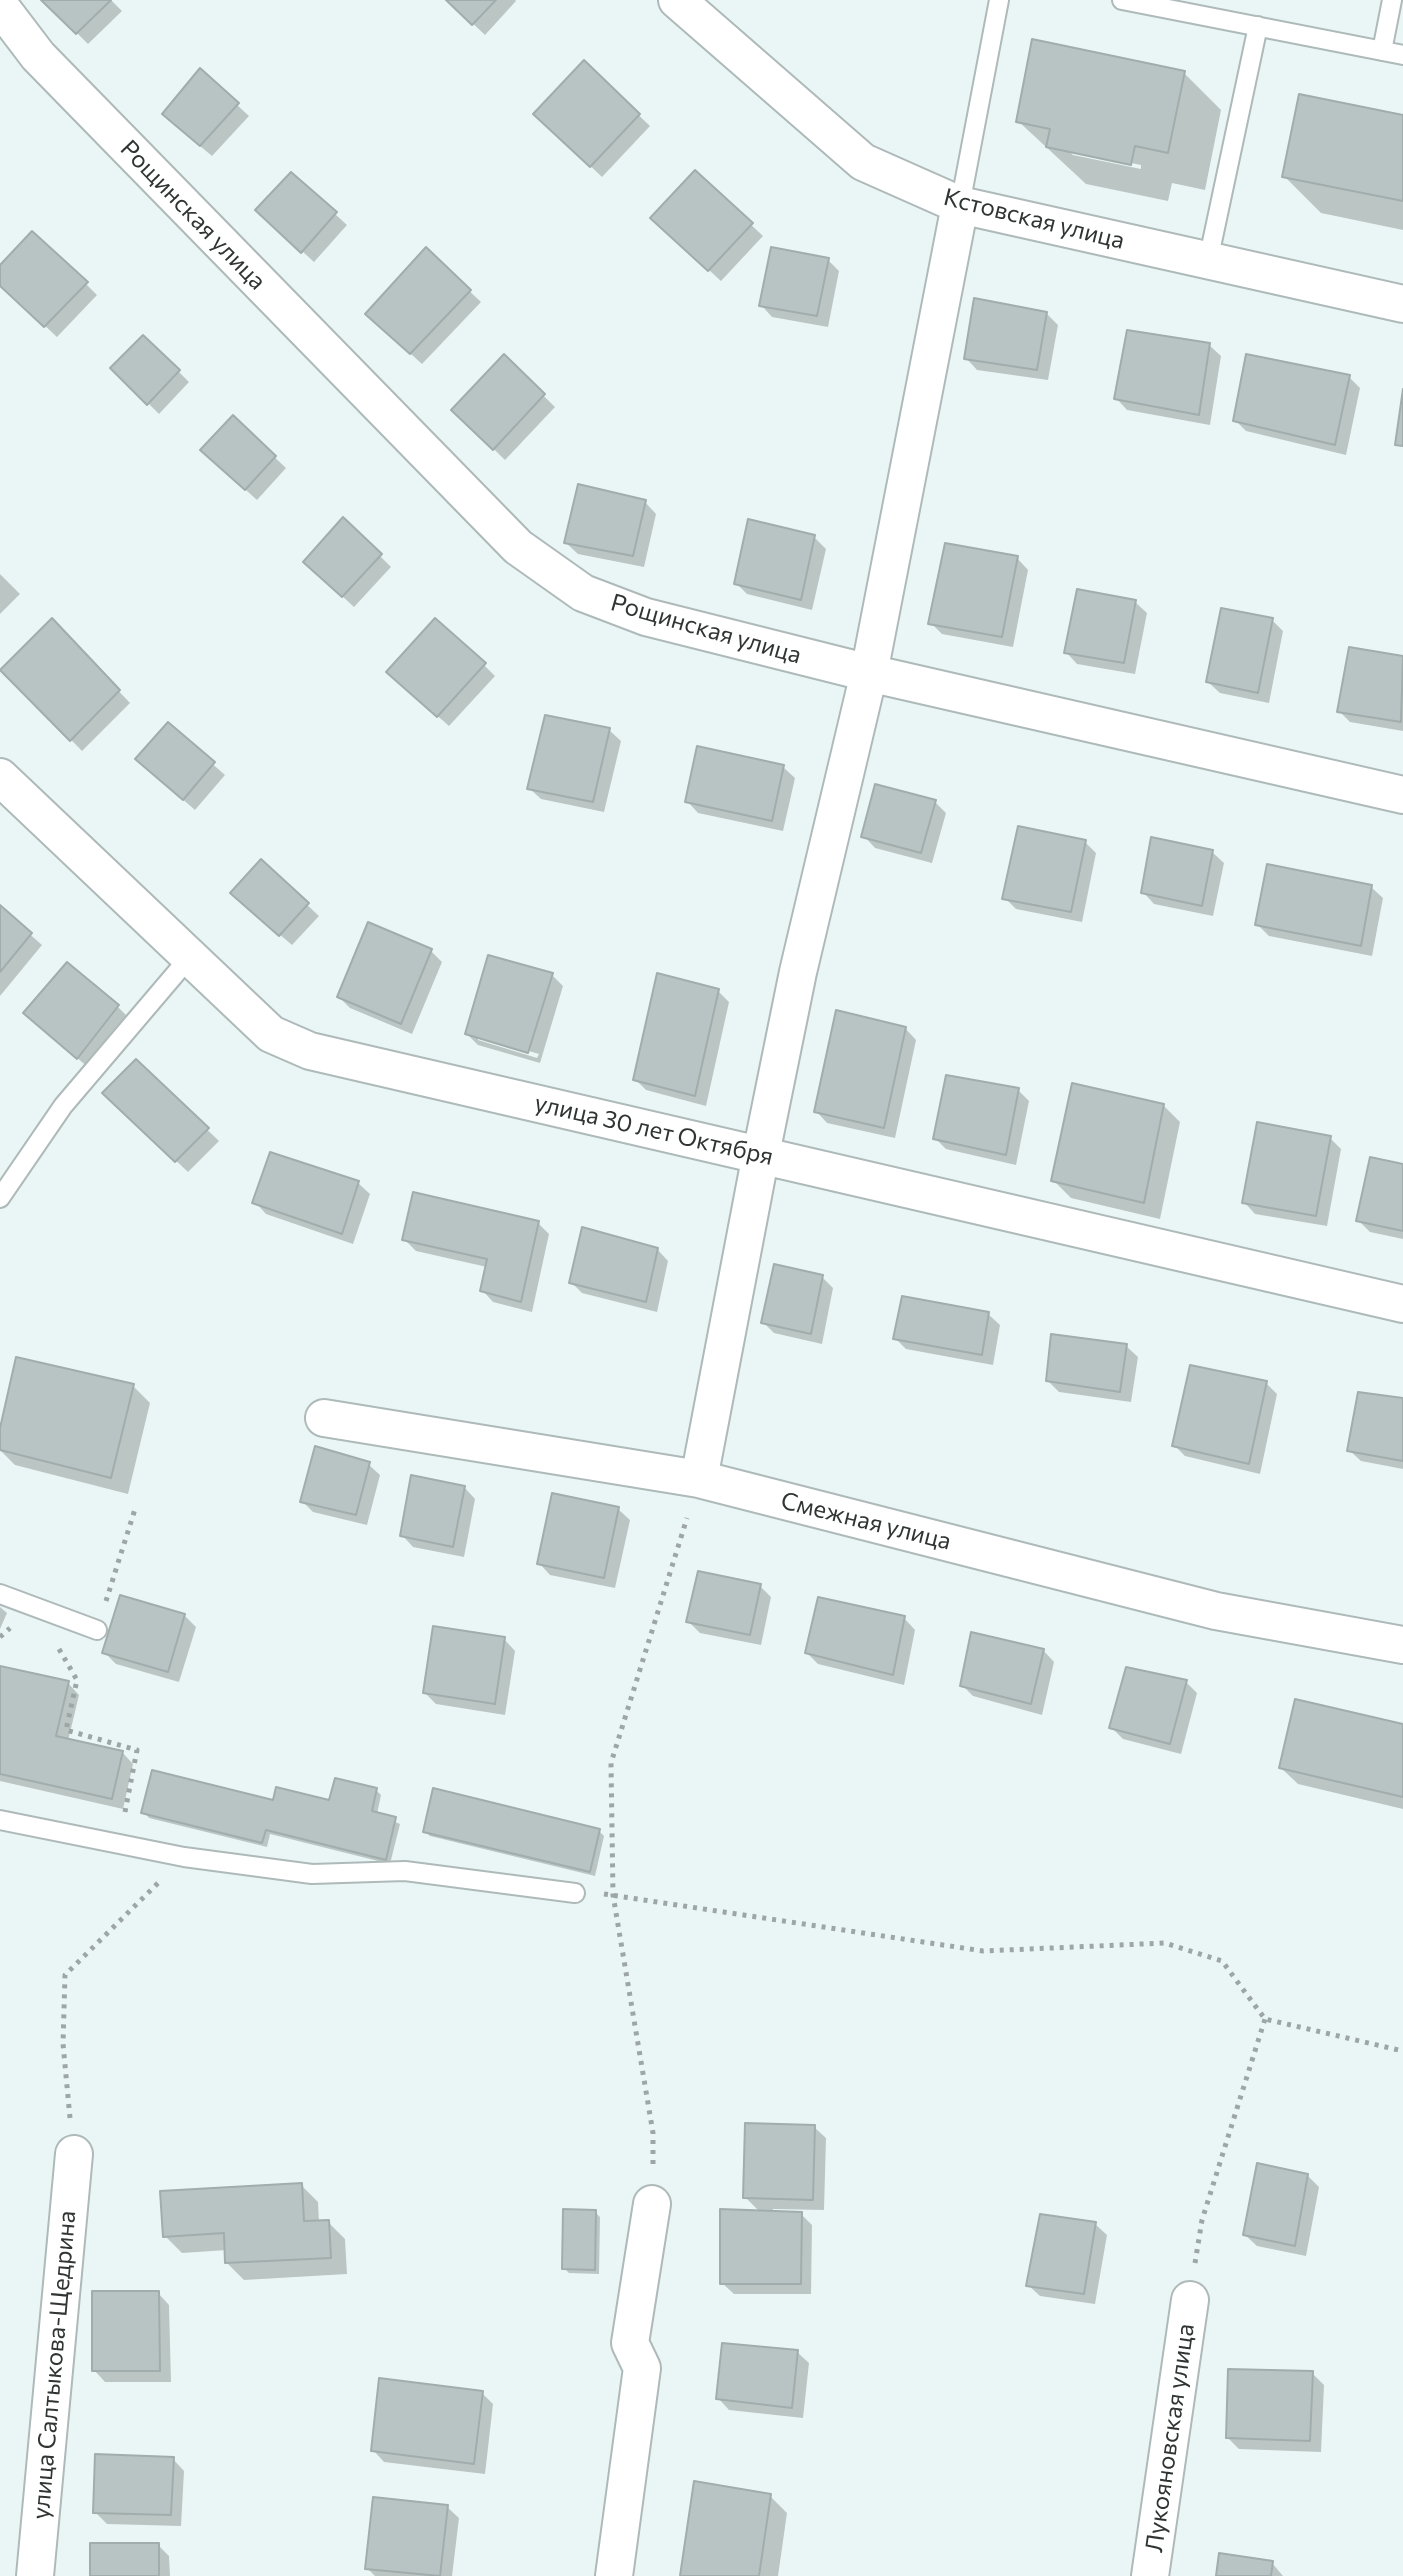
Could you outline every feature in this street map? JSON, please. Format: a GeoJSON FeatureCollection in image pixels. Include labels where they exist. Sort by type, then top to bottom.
{"type":"FeatureCollection","features":[{"type":"Feature","properties":{"kind":"street","name":"Кстовская улица"},"geometry":{"type":"LineString","coordinates":[[677,0],[863,162],[960,205],[1403,304]]}},
{"type":"Feature","properties":{"kind":"street","name":"Рощинская улица"},"geometry":{"type":"LineString","coordinates":[[0,6],[38,56],[518,547],[583,593],[646,617],[869,673],[1403,795]]}},
{"type":"Feature","properties":{"kind":"street"},"geometry":{"type":"LineString","coordinates":[[699,1479],[798,972],[869,673],[960,205]]}},
{"type":"Feature","properties":{"kind":"street","name":"улица 30 лет Октября"},"geometry":{"type":"LineString","coordinates":[[0,777],[188,959],[271,1034],[310,1051],[1403,1304]]}},
{"type":"Feature","properties":{"kind":"street","name":"Смежная улица"},"geometry":{"type":"LineString","coordinates":[[324,1418],[699,1479],[1216,1611],[1403,1645]]}},
{"type":"Feature","properties":{"kind":"street","name":"улица Салтыкова-Щедрина"},"geometry":{"type":"LineString","coordinates":[[35,2576],[74,2154]]}},
{"type":"Feature","properties":{"kind":"street"},"geometry":{"type":"LineString","coordinates":[[614,2576],[642,2368],[630,2343],[652,2204]]}},
{"type":"Feature","properties":{"kind":"street","name":"Лукояновская улица"},"geometry":{"type":"LineString","coordinates":[[1150,2576],[1190,2300]]}},
{"type":"Feature","properties":{"kind":"lane"},"geometry":{"type":"LineString","coordinates":[[960,205],[999,0]]}},
{"type":"Feature","properties":{"kind":"lane"},"geometry":{"type":"LineString","coordinates":[[1122,0],[1403,55]]}},
{"type":"Feature","properties":{"kind":"lane"},"geometry":{"type":"LineString","coordinates":[[1382,51],[1392,0]]}},
{"type":"Feature","properties":{"kind":"lane"},"geometry":{"type":"LineString","coordinates":[[1208,261],[1258,26]]}},
{"type":"Feature","properties":{"kind":"lane"},"geometry":{"type":"LineString","coordinates":[[0,1198],[63,1106],[188,959]]}},
{"type":"Feature","properties":{"kind":"lane"},"geometry":{"type":"LineString","coordinates":[[0,1594],[97,1630]]}},
{"type":"Feature","properties":{"kind":"lane"},"geometry":{"type":"LineString","coordinates":[[0,1820],[184,1857],[312,1874],[405,1871],[575,1893]]}},
{"type":"Feature","properties":{"kind":"path"},"geometry":{"type":"LineString","coordinates":[[652,2204],[653,2133],[613,1895],[611,1763],[699,1479]]}},
{"type":"Feature","properties":{"kind":"path"},"geometry":{"type":"LineString","coordinates":[[97,1630],[136,1506]]}},
{"type":"Feature","properties":{"kind":"path"},"geometry":{"type":"LineString","coordinates":[[33,1606],[77,1680],[66,1730],[137,1750],[118,1845]]}},
{"type":"Feature","properties":{"kind":"path"},"geometry":{"type":"LineString","coordinates":[[74,2154],[63,2044],[65,1975],[184,1857]]}},
{"type":"Feature","properties":{"kind":"path"},"geometry":{"type":"LineString","coordinates":[[575,1893],[613,1895],[983,1951],[1165,1943],[1222,1961],[1265,2019],[1403,2051]]}},
{"type":"Feature","properties":{"kind":"path"},"geometry":{"type":"LineString","coordinates":[[1190,2300],[1202,2220],[1265,2019]]}},
{"type":"Feature","properties":{"kind":"building"},"geometry":{"type":"Polygon","coordinates":[[[41,0],[111,0],[76,34],[41,0]]]}},
{"type":"Feature","properties":{"kind":"building"},"geometry":{"type":"Polygon","coordinates":[[[446,0],[496,0],[472,25],[446,0]]]}},
{"type":"Feature","properties":{"kind":"building"},"geometry":{"type":"Polygon","coordinates":[[[1032,39],[1185,71],[1168,153],[1135,146],[1131,165],[1046,147],[1050,129],[1016,122],[1032,39]]]}},
{"type":"Feature","properties":{"kind":"building"},"geometry":{"type":"Polygon","coordinates":[[[584,60],[640,114],[590,167],[533,114],[584,60]]]}},
{"type":"Feature","properties":{"kind":"building"},"geometry":{"type":"Polygon","coordinates":[[[200,68],[239,103],[200,146],[162,114],[200,68]]]}},
{"type":"Feature","properties":{"kind":"building"},"geometry":{"type":"Polygon","coordinates":[[[1299,94],[1403,115],[1403,201],[1282,177],[1299,94]]]}},
{"type":"Feature","properties":{"kind":"building"},"geometry":{"type":"Polygon","coordinates":[[[695,170],[753,223],[708,271],[650,218],[695,170]]]}},
{"type":"Feature","properties":{"kind":"building"},"geometry":{"type":"Polygon","coordinates":[[[291,172],[337,212],[301,253],[255,210],[291,172]]]}},
{"type":"Feature","properties":{"kind":"building"},"geometry":{"type":"Polygon","coordinates":[[[32,231],[88,282],[44,327],[0,286],[0,265],[32,231]]]}},
{"type":"Feature","properties":{"kind":"building"},"geometry":{"type":"Polygon","coordinates":[[[426,247],[471,290],[410,354],[365,314],[426,247]]]}},
{"type":"Feature","properties":{"kind":"building"},"geometry":{"type":"Polygon","coordinates":[[[771,247],[829,258],[817,316],[759,306],[771,247]]]}},
{"type":"Feature","properties":{"kind":"building"},"geometry":{"type":"Polygon","coordinates":[[[974,298],[1047,312],[1037,370],[964,359],[974,298]]]}},
{"type":"Feature","properties":{"kind":"building"},"geometry":{"type":"Polygon","coordinates":[[[1127,330],[1210,343],[1199,415],[1114,399],[1127,330]]]}},
{"type":"Feature","properties":{"kind":"building"},"geometry":{"type":"Polygon","coordinates":[[[143,335],[180,370],[147,405],[110,368],[143,335]]]}},
{"type":"Feature","properties":{"kind":"building"},"geometry":{"type":"Polygon","coordinates":[[[504,354],[545,394],[493,450],[451,410],[504,354]]]}},
{"type":"Feature","properties":{"kind":"building"},"geometry":{"type":"Polygon","coordinates":[[[1246,354],[1350,375],[1335,445],[1233,421],[1246,354]]]}},
{"type":"Feature","properties":{"kind":"building"},"geometry":{"type":"Polygon","coordinates":[[[1403,389],[1403,446],[1395,445],[1403,389]]]}},
{"type":"Feature","properties":{"kind":"building"},"geometry":{"type":"Polygon","coordinates":[[[233,415],[276,456],[245,490],[200,450],[233,415]]]}},
{"type":"Feature","properties":{"kind":"building"},"geometry":{"type":"Polygon","coordinates":[[[578,484],[646,500],[633,556],[564,543],[578,484]]]}},
{"type":"Feature","properties":{"kind":"building"},"geometry":{"type":"Polygon","coordinates":[[[343,517],[382,554],[342,597],[303,562],[343,517]]]}},
{"type":"Feature","properties":{"kind":"building"},"geometry":{"type":"Polygon","coordinates":[[[748,519],[815,535],[801,600],[734,584],[748,519]]]}},
{"type":"Feature","properties":{"kind":"building"},"geometry":{"type":"Polygon","coordinates":[[[945,543],[1018,556],[1002,637],[928,624],[945,543]]]}},
{"type":"Feature","properties":{"kind":"building"},"geometry":{"type":"Polygon","coordinates":[[[1077,589],[1136,600],[1124,663],[1064,653],[1077,589]]]}},
{"type":"Feature","properties":{"kind":"building"},"geometry":{"type":"Polygon","coordinates":[[[1221,608],[1273,618],[1258,693],[1206,682],[1221,608]]]}},
{"type":"Feature","properties":{"kind":"building"},"geometry":{"type":"Polygon","coordinates":[[[52,618],[120,690],[70,741],[0,670],[52,618]]]}},
{"type":"Feature","properties":{"kind":"building"},"geometry":{"type":"Polygon","coordinates":[[[435,618],[486,663],[437,717],[386,672],[435,618]]]}},
{"type":"Feature","properties":{"kind":"building"},"geometry":{"type":"Polygon","coordinates":[[[1349,647],[1403,656],[1401,722],[1337,712],[1349,647]]]}},
{"type":"Feature","properties":{"kind":"building"},"geometry":{"type":"Polygon","coordinates":[[[545,715],[610,728],[593,802],[527,789],[545,715]]]}},
{"type":"Feature","properties":{"kind":"building"},"geometry":{"type":"Polygon","coordinates":[[[168,722],[215,762],[183,800],[135,759],[168,722]]]}},
{"type":"Feature","properties":{"kind":"building"},"geometry":{"type":"Polygon","coordinates":[[[697,746],[784,765],[772,821],[685,802],[697,746]]]}},
{"type":"Feature","properties":{"kind":"building"},"geometry":{"type":"Polygon","coordinates":[[[875,784],[936,800],[921,853],[861,837],[875,784]]]}},
{"type":"Feature","properties":{"kind":"building"},"geometry":{"type":"Polygon","coordinates":[[[1018,826],[1086,840],[1071,912],[1002,899],[1018,826]]]}},
{"type":"Feature","properties":{"kind":"building"},"geometry":{"type":"Polygon","coordinates":[[[1151,837],[1213,850],[1202,906],[1141,893],[1151,837]]]}},
{"type":"Feature","properties":{"kind":"building"},"geometry":{"type":"Polygon","coordinates":[[[261,859],[309,903],[279,936],[230,893],[261,859]]]}},
{"type":"Feature","properties":{"kind":"building"},"geometry":{"type":"Polygon","coordinates":[[[1267,864],[1372,885],[1361,946],[1255,925],[1267,864]]]}},
{"type":"Feature","properties":{"kind":"building"},"geometry":{"type":"Polygon","coordinates":[[[0,905],[32,933],[0,972],[0,905]]]}},
{"type":"Feature","properties":{"kind":"building"},"geometry":{"type":"Polygon","coordinates":[[[368,922],[432,949],[401,1024],[337,997],[368,922]]]}},
{"type":"Feature","properties":{"kind":"building"},"geometry":{"type":"Polygon","coordinates":[[[488,955],[553,973],[528,1053],[465,1034],[488,955]]]}},
{"type":"Feature","properties":{"kind":"building"},"geometry":{"type":"Polygon","coordinates":[[[67,962],[119,1005],[77,1059],[23,1013],[67,962]]]}},
{"type":"Feature","properties":{"kind":"building"},"geometry":{"type":"Polygon","coordinates":[[[657,973],[719,989],[695,1096],[633,1080],[657,973]]]}},
{"type":"Feature","properties":{"kind":"building"},"geometry":{"type":"Polygon","coordinates":[[[836,1010],[906,1027],[884,1128],[814,1112],[836,1010]]]}},
{"type":"Feature","properties":{"kind":"building"},"geometry":{"type":"Polygon","coordinates":[[[136,1059],[209,1128],[175,1162],[102,1093],[136,1059]]]}},
{"type":"Feature","properties":{"kind":"building"},"geometry":{"type":"Polygon","coordinates":[[[946,1075],[1019,1088],[1006,1155],[933,1139],[946,1075]]]}},
{"type":"Feature","properties":{"kind":"building"},"geometry":{"type":"Polygon","coordinates":[[[1072,1083],[1164,1104],[1144,1203],[1051,1181],[1072,1083]]]}},
{"type":"Feature","properties":{"kind":"building"},"geometry":{"type":"Polygon","coordinates":[[[1257,1122],[1331,1136],[1316,1216],[1242,1203],[1257,1122]]]}},
{"type":"Feature","properties":{"kind":"building"},"geometry":{"type":"Polygon","coordinates":[[[270,1152],[359,1181],[342,1234],[252,1203],[270,1152]]]}},
{"type":"Feature","properties":{"kind":"building"},"geometry":{"type":"Polygon","coordinates":[[[1370,1157],[1403,1164],[1403,1231],[1356,1221],[1370,1157]]]}},
{"type":"Feature","properties":{"kind":"building"},"geometry":{"type":"Polygon","coordinates":[[[413,1192],[539,1221],[521,1302],[480,1291],[487,1259],[402,1240],[413,1192]]]}},
{"type":"Feature","properties":{"kind":"building"},"geometry":{"type":"Polygon","coordinates":[[[582,1227],[658,1248],[646,1302],[569,1283],[582,1227]]]}},
{"type":"Feature","properties":{"kind":"building"},"geometry":{"type":"Polygon","coordinates":[[[774,1264],[823,1275],[811,1334],[761,1323],[774,1264]]]}},
{"type":"Feature","properties":{"kind":"building"},"geometry":{"type":"Polygon","coordinates":[[[902,1296],[989,1312],[982,1355],[893,1339],[902,1296]]]}},
{"type":"Feature","properties":{"kind":"building"},"geometry":{"type":"Polygon","coordinates":[[[1051,1334],[1127,1344],[1120,1392],[1046,1381],[1051,1334]]]}},
{"type":"Feature","properties":{"kind":"building"},"geometry":{"type":"Polygon","coordinates":[[[16,1357],[134,1384],[111,1478],[0,1450],[0,1428],[16,1357]]]}},
{"type":"Feature","properties":{"kind":"building"},"geometry":{"type":"Polygon","coordinates":[[[1190,1365],[1267,1381],[1249,1464],[1172,1446],[1190,1365]]]}},
{"type":"Feature","properties":{"kind":"building"},"geometry":{"type":"Polygon","coordinates":[[[1358,1392],[1403,1398],[1403,1461],[1347,1451],[1358,1392]]]}},
{"type":"Feature","properties":{"kind":"building"},"geometry":{"type":"Polygon","coordinates":[[[315,1446],[370,1462],[356,1515],[300,1502],[315,1446]]]}},
{"type":"Feature","properties":{"kind":"building"},"geometry":{"type":"Polygon","coordinates":[[[411,1475],[465,1486],[453,1547],[400,1536],[411,1475]]]}},
{"type":"Feature","properties":{"kind":"building"},"geometry":{"type":"Polygon","coordinates":[[[552,1493],[619,1507],[604,1578],[537,1564],[552,1493]]]}},
{"type":"Feature","properties":{"kind":"building"},"geometry":{"type":"Polygon","coordinates":[[[698,1571],[761,1584],[750,1635],[686,1622],[698,1571]]]}},
{"type":"Feature","properties":{"kind":"building"},"geometry":{"type":"Polygon","coordinates":[[[120,1595],[185,1614],[168,1672],[102,1653],[120,1595]]]}},
{"type":"Feature","properties":{"kind":"building"},"geometry":{"type":"Polygon","coordinates":[[[818,1597],[905,1616],[893,1675],[805,1653],[818,1597]]]}},
{"type":"Feature","properties":{"kind":"building"},"geometry":{"type":"Polygon","coordinates":[[[433,1626],[505,1637],[495,1704],[423,1693],[433,1626]]]}},
{"type":"Feature","properties":{"kind":"building"},"geometry":{"type":"Polygon","coordinates":[[[971,1632],[1044,1649],[1031,1704],[960,1686],[971,1632]]]}},
{"type":"Feature","properties":{"kind":"building"},"geometry":{"type":"Polygon","coordinates":[[[0,1666],[69,1681],[56,1736],[123,1751],[112,1799],[0,1774],[0,1666]]]}},
{"type":"Feature","properties":{"kind":"building"},"geometry":{"type":"Polygon","coordinates":[[[1126,1667],[1187,1680],[1170,1744],[1109,1728],[1126,1667]]]}},
{"type":"Feature","properties":{"kind":"building"},"geometry":{"type":"Polygon","coordinates":[[[1295,1699],[1403,1724],[1403,1797],[1279,1768],[1295,1699]]]}},
{"type":"Feature","properties":{"kind":"building"},"geometry":{"type":"Polygon","coordinates":[[[152,1770],[273,1800],[276,1787],[329,1800],[335,1778],[377,1788],[372,1811],[396,1817],[386,1860],[266,1830],[262,1843],[141,1813],[152,1770]]]}},
{"type":"Feature","properties":{"kind":"building"},"geometry":{"type":"Polygon","coordinates":[[[433,1788],[600,1829],[590,1872],[423,1832],[433,1788]]]}},
{"type":"Feature","properties":{"kind":"building"},"geometry":{"type":"Polygon","coordinates":[[[745,2123],[815,2125],[813,2200],[743,2198],[745,2123]]]}},
{"type":"Feature","properties":{"kind":"building"},"geometry":{"type":"Polygon","coordinates":[[[1257,2163],[1308,2174],[1295,2246],[1243,2235],[1257,2163]]]}},
{"type":"Feature","properties":{"kind":"building"},"geometry":{"type":"Polygon","coordinates":[[[302,2183],[304,2221],[329,2220],[331,2258],[225,2263],[224,2233],[163,2237],[160,2191],[302,2183]]]}},
{"type":"Feature","properties":{"kind":"building"},"geometry":{"type":"Polygon","coordinates":[[[563,2209],[596,2210],[595,2270],[562,2269],[563,2209]]]}},
{"type":"Feature","properties":{"kind":"building"},"geometry":{"type":"Polygon","coordinates":[[[720,2209],[802,2212],[801,2284],[720,2284],[720,2209]]]}},
{"type":"Feature","properties":{"kind":"building"},"geometry":{"type":"Polygon","coordinates":[[[1040,2214],[1096,2222],[1084,2294],[1026,2286],[1040,2214]]]}},
{"type":"Feature","properties":{"kind":"building"},"geometry":{"type":"Polygon","coordinates":[[[92,2291],[159,2291],[160,2371],[92,2371],[92,2291]]]}},
{"type":"Feature","properties":{"kind":"building"},"geometry":{"type":"Polygon","coordinates":[[[722,2343],[798,2350],[792,2408],[716,2399],[722,2343]]]}},
{"type":"Feature","properties":{"kind":"building"},"geometry":{"type":"Polygon","coordinates":[[[1228,2369],[1313,2371],[1310,2441],[1226,2438],[1228,2369]]]}},
{"type":"Feature","properties":{"kind":"building"},"geometry":{"type":"Polygon","coordinates":[[[379,2378],[483,2391],[474,2464],[371,2451],[379,2378]]]}},
{"type":"Feature","properties":{"kind":"building"},"geometry":{"type":"Polygon","coordinates":[[[95,2454],[174,2457],[171,2515],[93,2513],[95,2454]]]}},
{"type":"Feature","properties":{"kind":"building"},"geometry":{"type":"Polygon","coordinates":[[[694,2481],[771,2494],[759,2576],[680,2576],[694,2481]]]}},
{"type":"Feature","properties":{"kind":"building"},"geometry":{"type":"Polygon","coordinates":[[[373,2497],[448,2505],[440,2576],[365,2569],[373,2497]]]}},
{"type":"Feature","properties":{"kind":"building"},"geometry":{"type":"Polygon","coordinates":[[[90,2543],[159,2543],[159,2576],[90,2576],[90,2543]]]}},
{"type":"Feature","properties":{"kind":"building"},"geometry":{"type":"Polygon","coordinates":[[[1219,2553],[1273,2561],[1271,2576],[1216,2576],[1219,2553]]]}}]}
